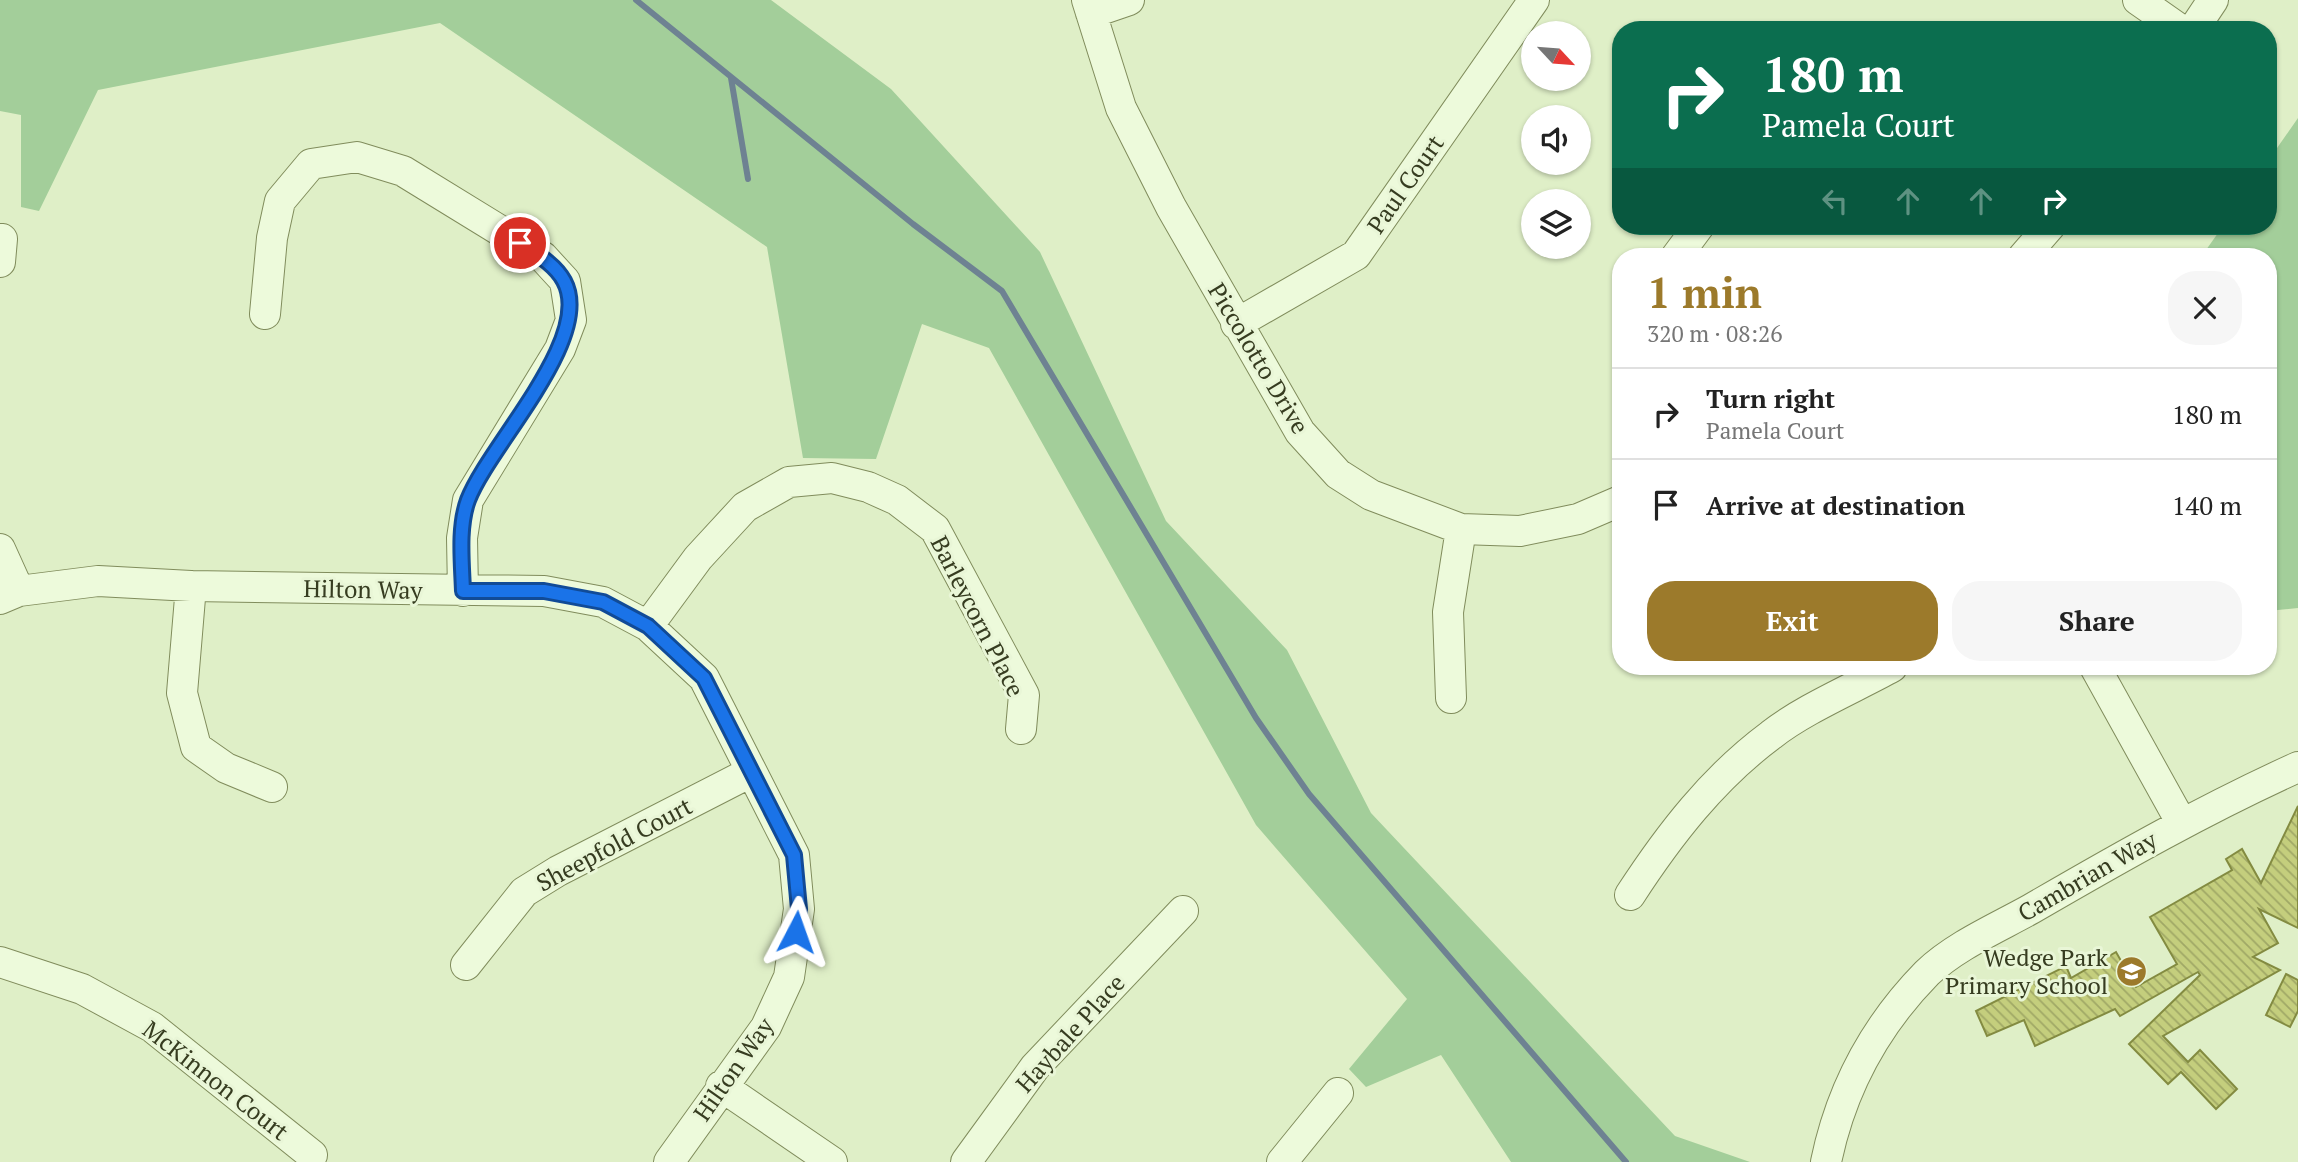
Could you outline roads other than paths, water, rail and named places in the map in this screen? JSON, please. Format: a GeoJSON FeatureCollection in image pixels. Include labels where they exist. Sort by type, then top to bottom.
{"type":"FeatureCollection","features":[{"type":"Feature","properties":{"kind":"street"},"geometry":{"type":"LineString","coordinates":[[1089,6],[1129,0]]}},
{"type":"Feature","properties":{"kind":"street","name":"Paul Court"},"geometry":{"type":"LineString","coordinates":[[1236,324],[1356,255],[1534,0]]}},
{"type":"Feature","properties":{"kind":"street"},"geometry":{"type":"LineString","coordinates":[[2138,0],[2168,21]]}},
{"type":"Feature","properties":{"kind":"street"},"geometry":{"type":"LineString","coordinates":[[2199,21],[2213,0]]}},
{"type":"Feature","properties":{"kind":"street","name":"Piccolotto Drive"},"geometry":{"type":"LineString","coordinates":[[1089,6],[1121,108],[1236,324],[1300,432],[1338,474],[1371,495],[1461,529],[1520,531],[1578,520],[1612,505]]}},
{"type":"Feature","properties":{"kind":"street"},"geometry":{"type":"LineString","coordinates":[[265,314],[272,238],[281,201],[311,164],[357,157],[403,171],[543,257],[565,281],[570,320],[560,349],[468,500],[462,538],[463,591]]}},
{"type":"Feature","properties":{"kind":"street","name":"Barleycorn Place"},"geometry":{"type":"LineString","coordinates":[[648,626],[698,558],[745,507],[789,482],[832,478],[868,487],[897,500],[935,529],[1024,695],[1021,729]]}},
{"type":"Feature","properties":{"kind":"street"},"geometry":{"type":"LineString","coordinates":[[1451,698],[1448,612],[1461,529]]}},
{"type":"Feature","properties":{"kind":"street"},"geometry":{"type":"LineString","coordinates":[[0,549],[9,595]]}},
{"type":"Feature","properties":{"kind":"street","name":"Hilton Way"},"geometry":{"type":"LineString","coordinates":[[9,595],[98,580],[191,586],[544,591],[603,602],[648,626],[704,678],[794,855],[799,909],[789,977],[766,1027],[669,1162]]}},
{"type":"Feature","properties":{"kind":"street"},"geometry":{"type":"LineString","coordinates":[[191,586],[181,693],[196,747],[226,768],[272,787]]}},
{"type":"Feature","properties":{"kind":"street"},"geometry":{"type":"LineString","coordinates":[[1630,895],[1665,842],[1713,786],[1772,734],[1878,675]]}},
{"type":"Feature","properties":{"kind":"street"},"geometry":{"type":"LineString","coordinates":[[2099,675],[2181,822]]}},
{"type":"Feature","properties":{"kind":"street","name":"Cambrian Way"},"geometry":{"type":"LineString","coordinates":[[1826,1162],[1842,1100],[1862,1060],[1898,1005],[1930,971],[1974,941],[2181,822],[2298,766]]}},
{"type":"Feature","properties":{"kind":"street","name":"Sheepfold Court"},"geometry":{"type":"LineString","coordinates":[[466,965],[524,892],[558,871],[751,772]]}},
{"type":"Feature","properties":{"kind":"street","name":"Haybale Place"},"geometry":{"type":"LineString","coordinates":[[966,1162],[1035,1067],[1183,911]]}},
{"type":"Feature","properties":{"kind":"street","name":"McKinnon Court"},"geometry":{"type":"LineString","coordinates":[[0,962],[82,989],[152,1027],[312,1155]]}},
{"type":"Feature","properties":{"kind":"street"},"geometry":{"type":"LineString","coordinates":[[722,1086],[832,1162]]}},
{"type":"Feature","properties":{"kind":"street"},"geometry":{"type":"LineString","coordinates":[[1282,1162],[1338,1093]]}},
{"type":"Feature","properties":{"kind":"waterway"},"geometry":{"type":"LineString","coordinates":[[636,0],[913,224],[1002,291],[1256,718],[1309,794],[1626,1162]]}},
{"type":"Feature","properties":{"kind":"waterway"},"geometry":{"type":"LineString","coordinates":[[731,78],[748,179]]}},
{"type":"Feature","properties":{"kind":"place","name":"Wedge Park Primary School"},"geometry":{"type":"Point","coordinates":[2131,971]}}]}
